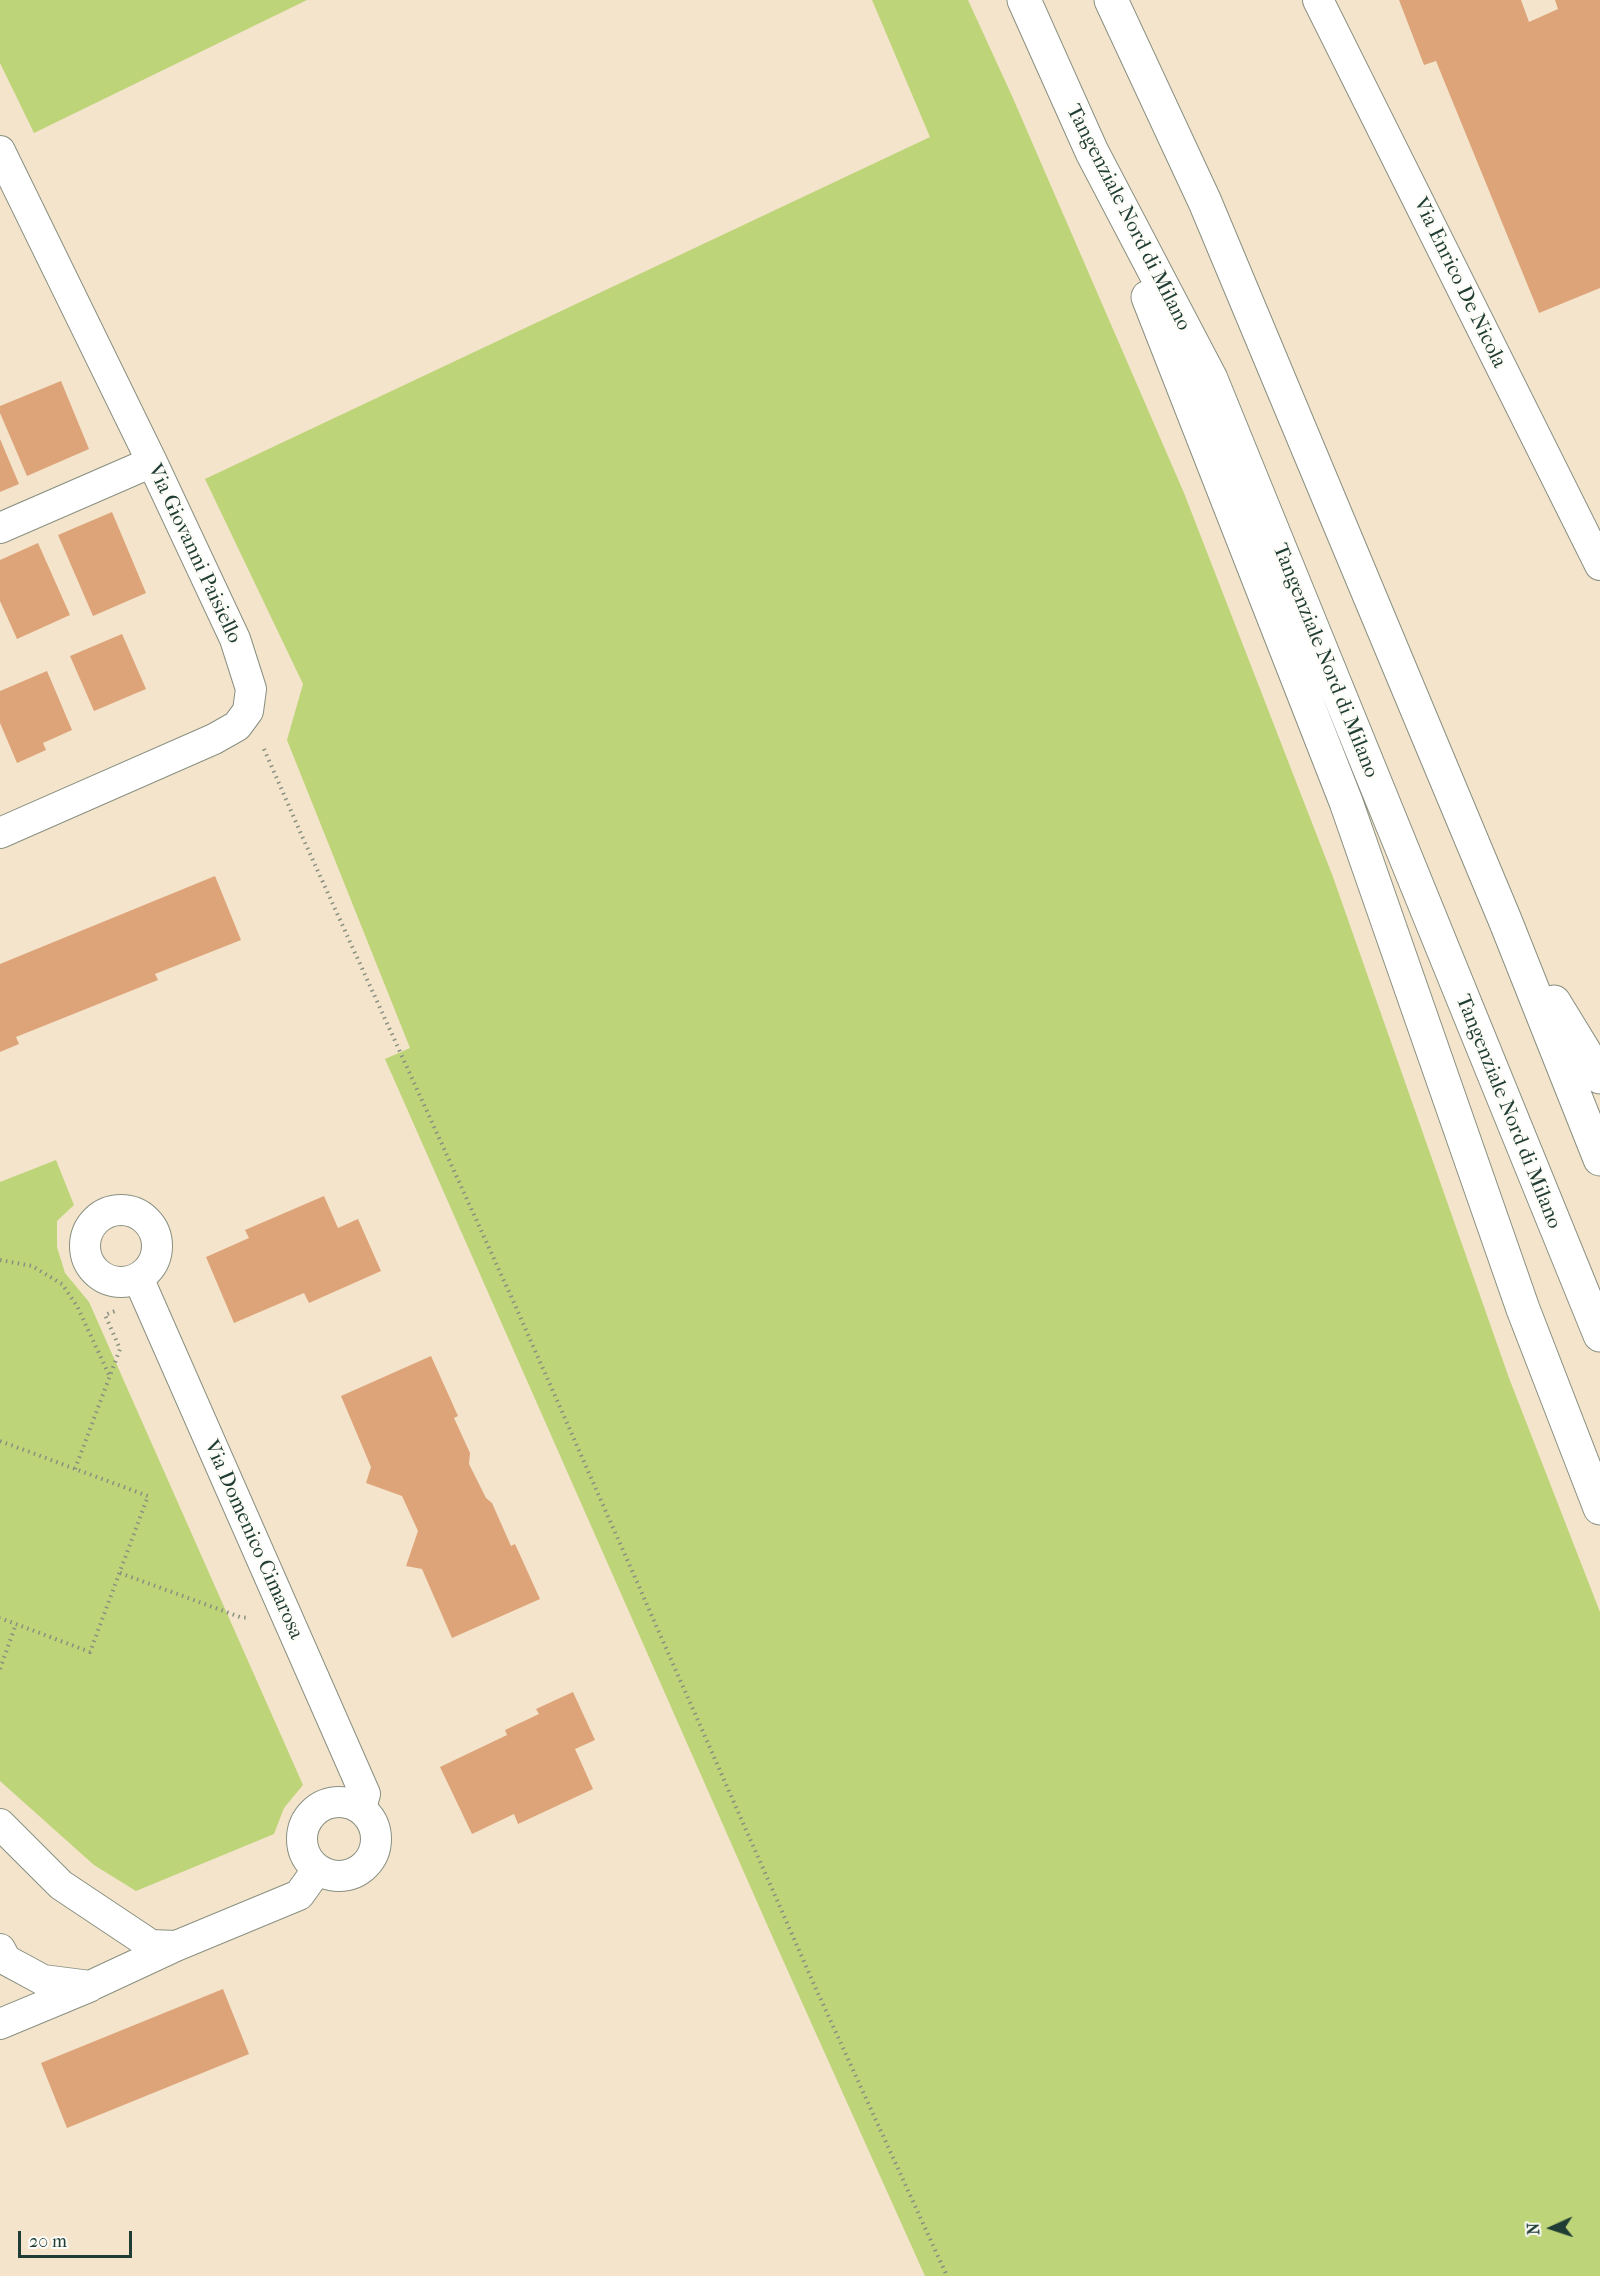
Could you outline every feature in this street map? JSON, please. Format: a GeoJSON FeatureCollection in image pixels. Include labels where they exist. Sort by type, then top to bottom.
{"type":"FeatureCollection","features":[{"type":"Feature","properties":{"kind":"highway","name":"Tangenziale Nord di Milano"},"geometry":{"type":"LineString","coordinates":[[1024,0],[1092,152],[1210,379],[1600,1335]]}},
{"type":"Feature","properties":{"kind":"highway"},"geometry":{"type":"LineString","coordinates":[[1111,0],[1205,202],[1505,920],[1600,1159]]}},
{"type":"Feature","properties":{"kind":"highway"},"geometry":{"type":"LineString","coordinates":[[1092,152],[1346,802],[1523,1309],[1600,1508]]}},
{"type":"Feature","properties":{"kind":"highway"},"geometry":{"type":"LineString","coordinates":[[1505,920],[1600,1077]]}},
{"type":"Feature","properties":{"kind":"street","name":"Via Enrico De Nicola"},"geometry":{"type":"LineString","coordinates":[[1318,0],[1600,565]]}},
{"type":"Feature","properties":{"kind":"street","name":"Via Giovanni Paisiello"},"geometry":{"type":"LineString","coordinates":[[0,151],[152,462],[235,639],[251,689],[248,711]]}},
{"type":"Feature","properties":{"kind":"street"},"geometry":{"type":"LineString","coordinates":[[0,528],[152,462]]}},
{"type":"Feature","properties":{"kind":"street"},"geometry":{"type":"LineString","coordinates":[[0,833],[214,739],[237,726],[248,711]]}},
{"type":"Feature","properties":{"kind":"street","name":"Via Domenico Cimarosa"},"geometry":{"type":"LineString","coordinates":[[146,1285],[289,1623],[365,1794],[361,1808],[373,1823],[377,1843],[369,1861],[354,1874],[335,1877],[317,1870]]}},
{"type":"Feature","properties":{"kind":"street"},"geometry":{"type":"LineString","coordinates":[[0,2024],[176,1946],[299,1895],[317,1870],[305,1855],[301,1836],[308,1817],[323,1805],[342,1801],[361,1808]]}},
{"type":"Feature","properties":{"kind":"street"},"geometry":{"type":"LineString","coordinates":[[0,1824],[61,1885],[151,1945],[176,1946]]}},
{"type":"Feature","properties":{"kind":"street"},"geometry":{"type":"LineString","coordinates":[[0,1949],[6,1960],[43,1980],[90,1986]]}},
{"type":"Feature","properties":{"kind":"path"},"geometry":{"type":"LineString","coordinates":[[248,711],[306,845],[515,1305],[817,1991],[947,2276]]}},
{"type":"Feature","properties":{"kind":"path"},"geometry":{"type":"LineString","coordinates":[[0,1260],[32,1266],[62,1284],[77,1306],[110,1377]]}},
{"type":"Feature","properties":{"kind":"path"},"geometry":{"type":"LineString","coordinates":[[75,1469],[120,1349],[105,1315],[146,1285]]}},
{"type":"Feature","properties":{"kind":"path"},"geometry":{"type":"LineString","coordinates":[[0,1441],[148,1496],[90,1652],[0,1618]]}},
{"type":"Feature","properties":{"kind":"path"},"geometry":{"type":"LineString","coordinates":[[120,1573],[240,1617],[289,1623]]}},
{"type":"Feature","properties":{"kind":"path"},"geometry":{"type":"LineString","coordinates":[[0,1669],[16,1624]]}},
{"type":"Feature","properties":{"kind":"green space"},"geometry":{"type":"Polygon","coordinates":[[[0,0],[307,0],[34,133],[0,63],[0,0]]]}},
{"type":"Feature","properties":{"kind":"green space"},"geometry":{"type":"Polygon","coordinates":[[[872,0],[968,0],[1012,96],[1184,493],[1333,877],[1509,1378],[1600,1612],[1600,2276],[925,2276],[769,1929],[385,1059],[410,1048],[287,740],[303,684],[205,479],[930,137],[872,0]]]}},
{"type":"Feature","properties":{"kind":"green space"},"geometry":{"type":"Polygon","coordinates":[[[56,1160],[74,1205],[57,1221],[57,1247],[65,1273],[89,1302],[303,1785],[284,1808],[274,1834],[136,1891],[94,1865],[0,1781],[0,1182],[56,1160]]]}},
{"type":"Feature","properties":{"kind":"building"},"geometry":{"type":"Polygon","coordinates":[[[1399,0],[1521,0],[1529,22],[1558,9],[1555,0],[1600,0],[1600,288],[1539,313],[1436,61],[1424,65],[1399,0]]]}},
{"type":"Feature","properties":{"kind":"building"},"geometry":{"type":"Polygon","coordinates":[[[61,381],[89,449],[27,476],[0,413],[0,406],[61,381]]]}},
{"type":"Feature","properties":{"kind":"building"},"geometry":{"type":"Polygon","coordinates":[[[0,439],[19,484],[0,492],[0,439]]]}},
{"type":"Feature","properties":{"kind":"building"},"geometry":{"type":"Polygon","coordinates":[[[112,512],[146,593],[93,616],[58,535],[112,512]]]}},
{"type":"Feature","properties":{"kind":"building"},"geometry":{"type":"Polygon","coordinates":[[[38,543],[70,615],[17,639],[0,601],[0,560],[38,543]]]}},
{"type":"Feature","properties":{"kind":"building"},"geometry":{"type":"Polygon","coordinates":[[[122,634],[146,689],[94,711],[70,656],[122,634]]]}},
{"type":"Feature","properties":{"kind":"building"},"geometry":{"type":"Polygon","coordinates":[[[47,671],[72,730],[43,743],[46,750],[17,763],[0,723],[0,691],[47,671]]]}},
{"type":"Feature","properties":{"kind":"building"},"geometry":{"type":"Polygon","coordinates":[[[215,876],[241,940],[155,974],[158,980],[16,1037],[19,1044],[0,1052],[0,964],[215,876]]]}},
{"type":"Feature","properties":{"kind":"building"},"geometry":{"type":"Polygon","coordinates":[[[324,1196],[338,1228],[358,1219],[381,1271],[309,1303],[304,1293],[234,1323],[206,1257],[249,1238],[245,1230],[324,1196]]]}},
{"type":"Feature","properties":{"kind":"building"},"geometry":{"type":"Polygon","coordinates":[[[431,1356],[458,1416],[454,1418],[470,1453],[469,1464],[486,1498],[492,1503],[511,1546],[515,1544],[540,1599],[452,1638],[422,1569],[406,1566],[418,1531],[402,1496],[366,1483],[371,1467],[341,1396],[431,1356]]]}},
{"type":"Feature","properties":{"kind":"building"},"geometry":{"type":"Polygon","coordinates":[[[573,1692],[595,1740],[575,1749],[593,1789],[518,1824],[514,1814],[472,1834],[440,1767],[507,1735],[505,1730],[539,1714],[536,1709],[573,1692]]]}},
{"type":"Feature","properties":{"kind":"building"},"geometry":{"type":"Polygon","coordinates":[[[223,1989],[249,2054],[67,2128],[41,2063],[223,1989]]]}}]}
